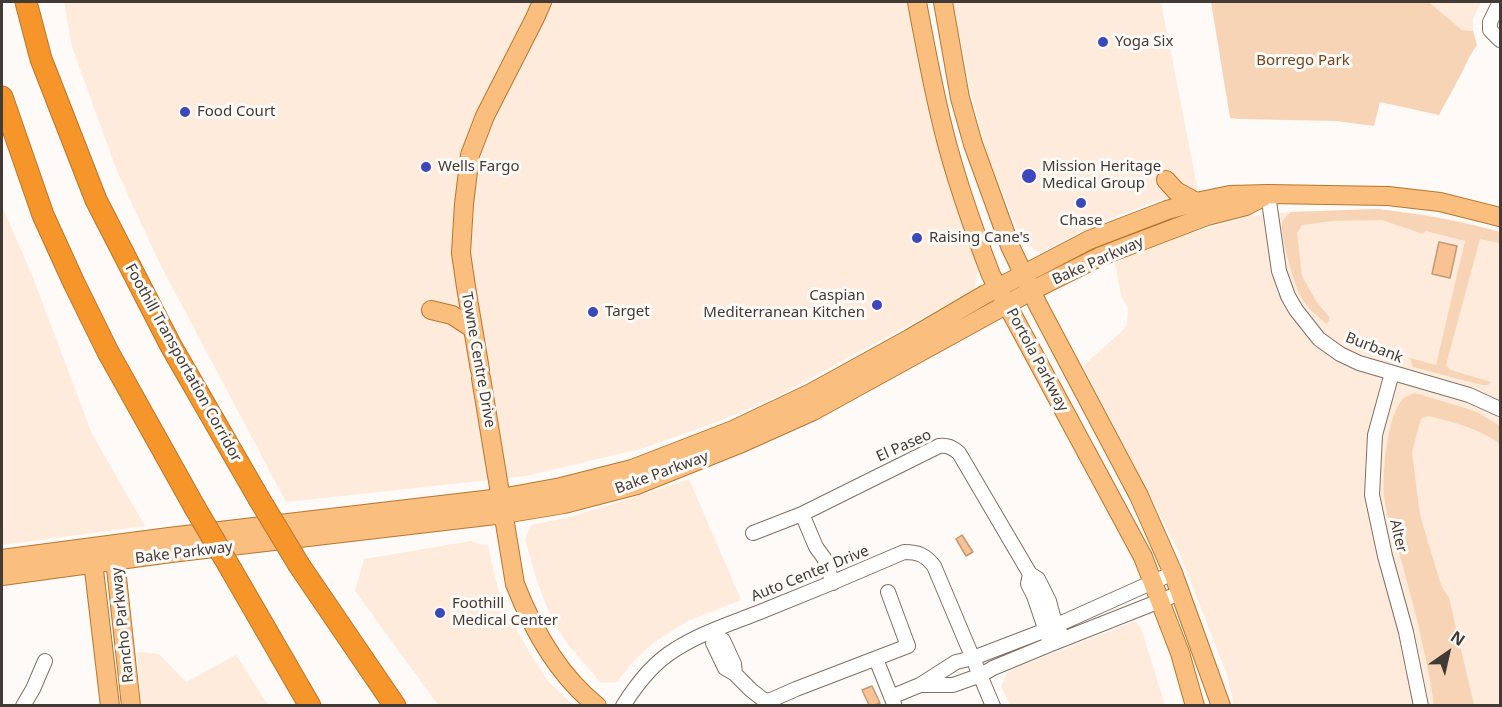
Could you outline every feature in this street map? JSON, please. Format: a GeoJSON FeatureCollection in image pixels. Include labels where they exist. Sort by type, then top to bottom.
{"type":"FeatureCollection","features":[{"type":"Feature","properties":{"kind":"highway","name":"Foothill Transportation Corridor"},"geometry":{"type":"LineString","coordinates":[[26,2],[41,59],[96,200],[171,346],[381,705]]}},
{"type":"Feature","properties":{"kind":"highway"},"geometry":{"type":"LineString","coordinates":[[40,2],[46,33],[96,200]]}},
{"type":"Feature","properties":{"kind":"highway"},"geometry":{"type":"LineString","coordinates":[[2,98],[43,215]]}},
{"type":"Feature","properties":{"kind":"highway"},"geometry":{"type":"LineString","coordinates":[[2,113],[43,215],[108,352],[194,506],[310,705]]}},
{"type":"Feature","properties":{"kind":"highway"},"geometry":{"type":"LineString","coordinates":[[299,565],[395,705]]}},
{"type":"Feature","properties":{"kind":"highway"},"geometry":{"type":"LineString","coordinates":[[296,681],[303,705]]}},
{"type":"Feature","properties":{"kind":"main road","name":"Towne Centre Drive"},"geometry":{"type":"LineString","coordinates":[[542,2],[485,116],[470,155],[461,253],[515,584],[525,611],[543,643],[564,672],[597,705]]}},
{"type":"Feature","properties":{"kind":"main road","name":"Portola Parkway"},"geometry":{"type":"LineString","coordinates":[[917,2],[944,132],[985,260],[1143,556],[1180,653],[1195,705]]}},
{"type":"Feature","properties":{"kind":"main road","name":"Portola Parkway"},"geometry":{"type":"LineString","coordinates":[[943,2],[960,98],[973,144],[1010,246],[1031,291],[1139,496],[1173,573],[1221,705]]}},
{"type":"Feature","properties":{"kind":"main road"},"geometry":{"type":"LineString","coordinates":[[1166,180],[1176,191],[1196,202]]}},
{"type":"Feature","properties":{"kind":"main road","name":"Bake Parkway"},"geometry":{"type":"LineString","coordinates":[[2,576],[115,553],[171,554],[503,506],[564,504],[637,485],[737,445],[813,411],[1031,291],[1099,257],[1207,216],[1246,206],[1268,194]]}},
{"type":"Feature","properties":{"kind":"main road","name":"Bake Parkway"},"geometry":{"type":"LineString","coordinates":[[503,506],[561,487],[632,469],[733,430],[811,393],[1023,274],[1089,240],[1167,210],[1230,195],[1388,196],[1440,202],[1500,217]]}},
{"type":"Feature","properties":{"kind":"main road"},"geometry":{"type":"LineString","coordinates":[[1167,210],[1195,210],[1219,204],[1246,206]]}},
{"type":"Feature","properties":{"kind":"main road"},"geometry":{"type":"LineString","coordinates":[[466,287],[449,304],[431,310],[452,315],[472,328]]}},
{"type":"Feature","properties":{"kind":"main road"},"geometry":{"type":"LineString","coordinates":[[737,445],[763,425],[798,407],[811,393]]}},
{"type":"Feature","properties":{"kind":"main road","name":"Rancho Parkway"},"geometry":{"type":"LineString","coordinates":[[115,553],[131,705]]}},
{"type":"Feature","properties":{"kind":"main road","name":"Bake Parkway"},"geometry":{"type":"LineString","coordinates":[[2,558],[92,556]]}},
{"type":"Feature","properties":{"kind":"main road","name":"Rancho Parkway"},"geometry":{"type":"LineString","coordinates":[[92,556],[110,705]]}},
{"type":"Feature","properties":{"kind":"main road"},"geometry":{"type":"LineString","coordinates":[[105,666],[120,695],[121,705]]}},
{"type":"Feature","properties":{"kind":"street"},"geometry":{"type":"LineString","coordinates":[[1495,35],[1490,22],[1500,2]]}},
{"type":"Feature","properties":{"kind":"street","name":"Burbank"},"geometry":{"type":"LineString","coordinates":[[1268,194],[1279,271],[1296,310],[1319,339],[1334,351],[1359,363],[1469,395],[1500,408]]}},
{"type":"Feature","properties":{"kind":"street","name":"Alter"},"geometry":{"type":"LineString","coordinates":[[1392,373],[1375,435],[1372,495],[1385,556],[1406,632],[1421,705]]}},
{"type":"Feature","properties":{"kind":"street","name":"El Paseo"},"geometry":{"type":"LineString","coordinates":[[753,533],[802,514],[939,447],[954,448],[1029,574],[1038,579],[1048,601],[1052,627],[1057,641]]}},
{"type":"Feature","properties":{"kind":"street"},"geometry":{"type":"LineString","coordinates":[[802,514],[816,547],[817,557],[830,584]]}},
{"type":"Feature","properties":{"kind":"street","name":"Auto Center Drive"},"geometry":{"type":"LineString","coordinates":[[623,705],[640,682],[664,657],[677,648],[715,634],[904,552],[922,555],[934,566],[993,705]]}},
{"type":"Feature","properties":{"kind":"street"},"geometry":{"type":"LineString","coordinates":[[876,659],[892,701],[956,662],[973,658],[1052,627],[1173,573]]}},
{"type":"Feature","properties":{"kind":"street"},"geometry":{"type":"LineString","coordinates":[[715,634],[723,640],[734,664],[735,674],[765,701],[771,700],[908,646],[888,592]]}},
{"type":"Feature","properties":{"kind":"street"},"geometry":{"type":"LineString","coordinates":[[920,685],[954,685],[1057,641],[1180,593]]}},
{"type":"Feature","properties":{"kind":"street"},"geometry":{"type":"LineString","coordinates":[[23,705],[45,661]]}},
{"type":"Feature","properties":{"kind":"shaded area"},"geometry":{"type":"Polygon","coordinates":[[[64,2],[909,2],[913,39],[930,121],[978,269],[974,290],[774,398],[717,422],[644,448],[526,476],[286,502],[159,262],[117,171],[72,47],[64,2]]]}},
{"type":"Feature","properties":{"kind":"shaded area"},"geometry":{"type":"Polygon","coordinates":[[[953,2],[1161,2],[1198,191],[1154,202],[1112,218],[1039,253],[1021,239],[988,156],[972,97],[953,2]]]}},
{"type":"Feature","properties":{"kind":"shaded area"},"geometry":{"type":"Polygon","coordinates":[[[1429,2],[1481,2],[1473,19],[1473,31],[1462,30],[1429,2]]]}},
{"type":"Feature","properties":{"kind":"shaded area"},"geometry":{"type":"Polygon","coordinates":[[[2,206],[32,275],[92,434],[145,526],[2,545],[2,206]]]}},
{"type":"Feature","properties":{"kind":"shaded area"},"geometry":{"type":"Polygon","coordinates":[[[1378,209],[1465,222],[1500,232],[1500,705],[1234,705],[1227,675],[1179,552],[1083,366],[1127,325],[1128,308],[1121,296],[1115,262],[1179,237],[1248,216],[1378,209]]]}},
{"type":"Feature","properties":{"kind":"shaded area"},"geometry":{"type":"Polygon","coordinates":[[[1439,242],[1457,246],[1450,278],[1432,274],[1439,242]]]}},
{"type":"Feature","properties":{"kind":"shaded area"},"geometry":{"type":"Polygon","coordinates":[[[689,479],[741,600],[676,628],[652,644],[617,682],[601,683],[566,642],[549,613],[525,539],[531,525],[566,518],[689,479]]]}},
{"type":"Feature","properties":{"kind":"shaded area"},"geometry":{"type":"Polygon","coordinates":[[[962,535],[973,552],[966,556],[956,539],[962,535]]]}},
{"type":"Feature","properties":{"kind":"shaded area"},"geometry":{"type":"Polygon","coordinates":[[[471,541],[488,546],[499,593],[511,620],[548,681],[573,705],[438,705],[355,591],[364,559],[471,541]]]}},
{"type":"Feature","properties":{"kind":"shaded area"},"geometry":{"type":"Polygon","coordinates":[[[1135,621],[1141,628],[1165,705],[1010,705],[1001,686],[1008,671],[1135,621]]]}},
{"type":"Feature","properties":{"kind":"shaded area"},"geometry":{"type":"Polygon","coordinates":[[[137,652],[159,654],[186,682],[236,655],[268,705],[141,705],[137,652]]]}},
{"type":"Feature","properties":{"kind":"shaded area"},"geometry":{"type":"Polygon","coordinates":[[[872,686],[880,703],[869,705],[862,690],[872,686]]]}},
{"type":"Feature","properties":{"kind":"green space","name":"Borrego Park"},"geometry":{"type":"Polygon","coordinates":[[[1211,2],[1429,2],[1462,30],[1473,31],[1477,45],[1439,115],[1380,102],[1374,126],[1336,121],[1230,118],[1211,2]]]}},
{"type":"Feature","properties":{"kind":"green space"},"geometry":{"type":"Polygon","coordinates":[[[1378,209],[1440,218],[1500,232],[1500,243],[1480,239],[1446,365],[1451,370],[1491,382],[1488,385],[1413,367],[1410,358],[1436,365],[1465,241],[1426,231],[1423,234],[1382,220],[1332,221],[1302,225],[1297,233],[1302,276],[1316,301],[1330,318],[1327,324],[1303,301],[1285,249],[1282,229],[1284,218],[1291,212],[1378,209]]]}},
{"type":"Feature","properties":{"kind":"green space"},"geometry":{"type":"Polygon","coordinates":[[[1415,393],[1477,412],[1500,426],[1500,444],[1475,430],[1428,416],[1421,419],[1412,452],[1420,515],[1441,585],[1449,598],[1474,705],[1434,705],[1419,627],[1385,505],[1384,474],[1389,431],[1404,398],[1415,393]]]}},
{"type":"Feature","properties":{"kind":"place","name":"Yoga Six"},"geometry":{"type":"Point","coordinates":[1103,42]}},
{"type":"Feature","properties":{"kind":"place","name":"Food Court"},"geometry":{"type":"Point","coordinates":[185,112]}},
{"type":"Feature","properties":{"kind":"place","name":"Wells Fargo"},"geometry":{"type":"Point","coordinates":[426,167]}},
{"type":"Feature","properties":{"kind":"place","name":"Mission Heritage Medical Group"},"geometry":{"type":"Point","coordinates":[1029,176]}},
{"type":"Feature","properties":{"kind":"place","name":"Chase"},"geometry":{"type":"Point","coordinates":[1081,203]}},
{"type":"Feature","properties":{"kind":"place","name":"Raising Cane's"},"geometry":{"type":"Point","coordinates":[917,238]}},
{"type":"Feature","properties":{"kind":"place","name":"Caspian Mediterranean Kitchen"},"geometry":{"type":"Point","coordinates":[877,305]}},
{"type":"Feature","properties":{"kind":"place","name":"Target"},"geometry":{"type":"Point","coordinates":[593,312]}},
{"type":"Feature","properties":{"kind":"place","name":"Foothill Medical Center"},"geometry":{"type":"Point","coordinates":[440,613]}}]}
